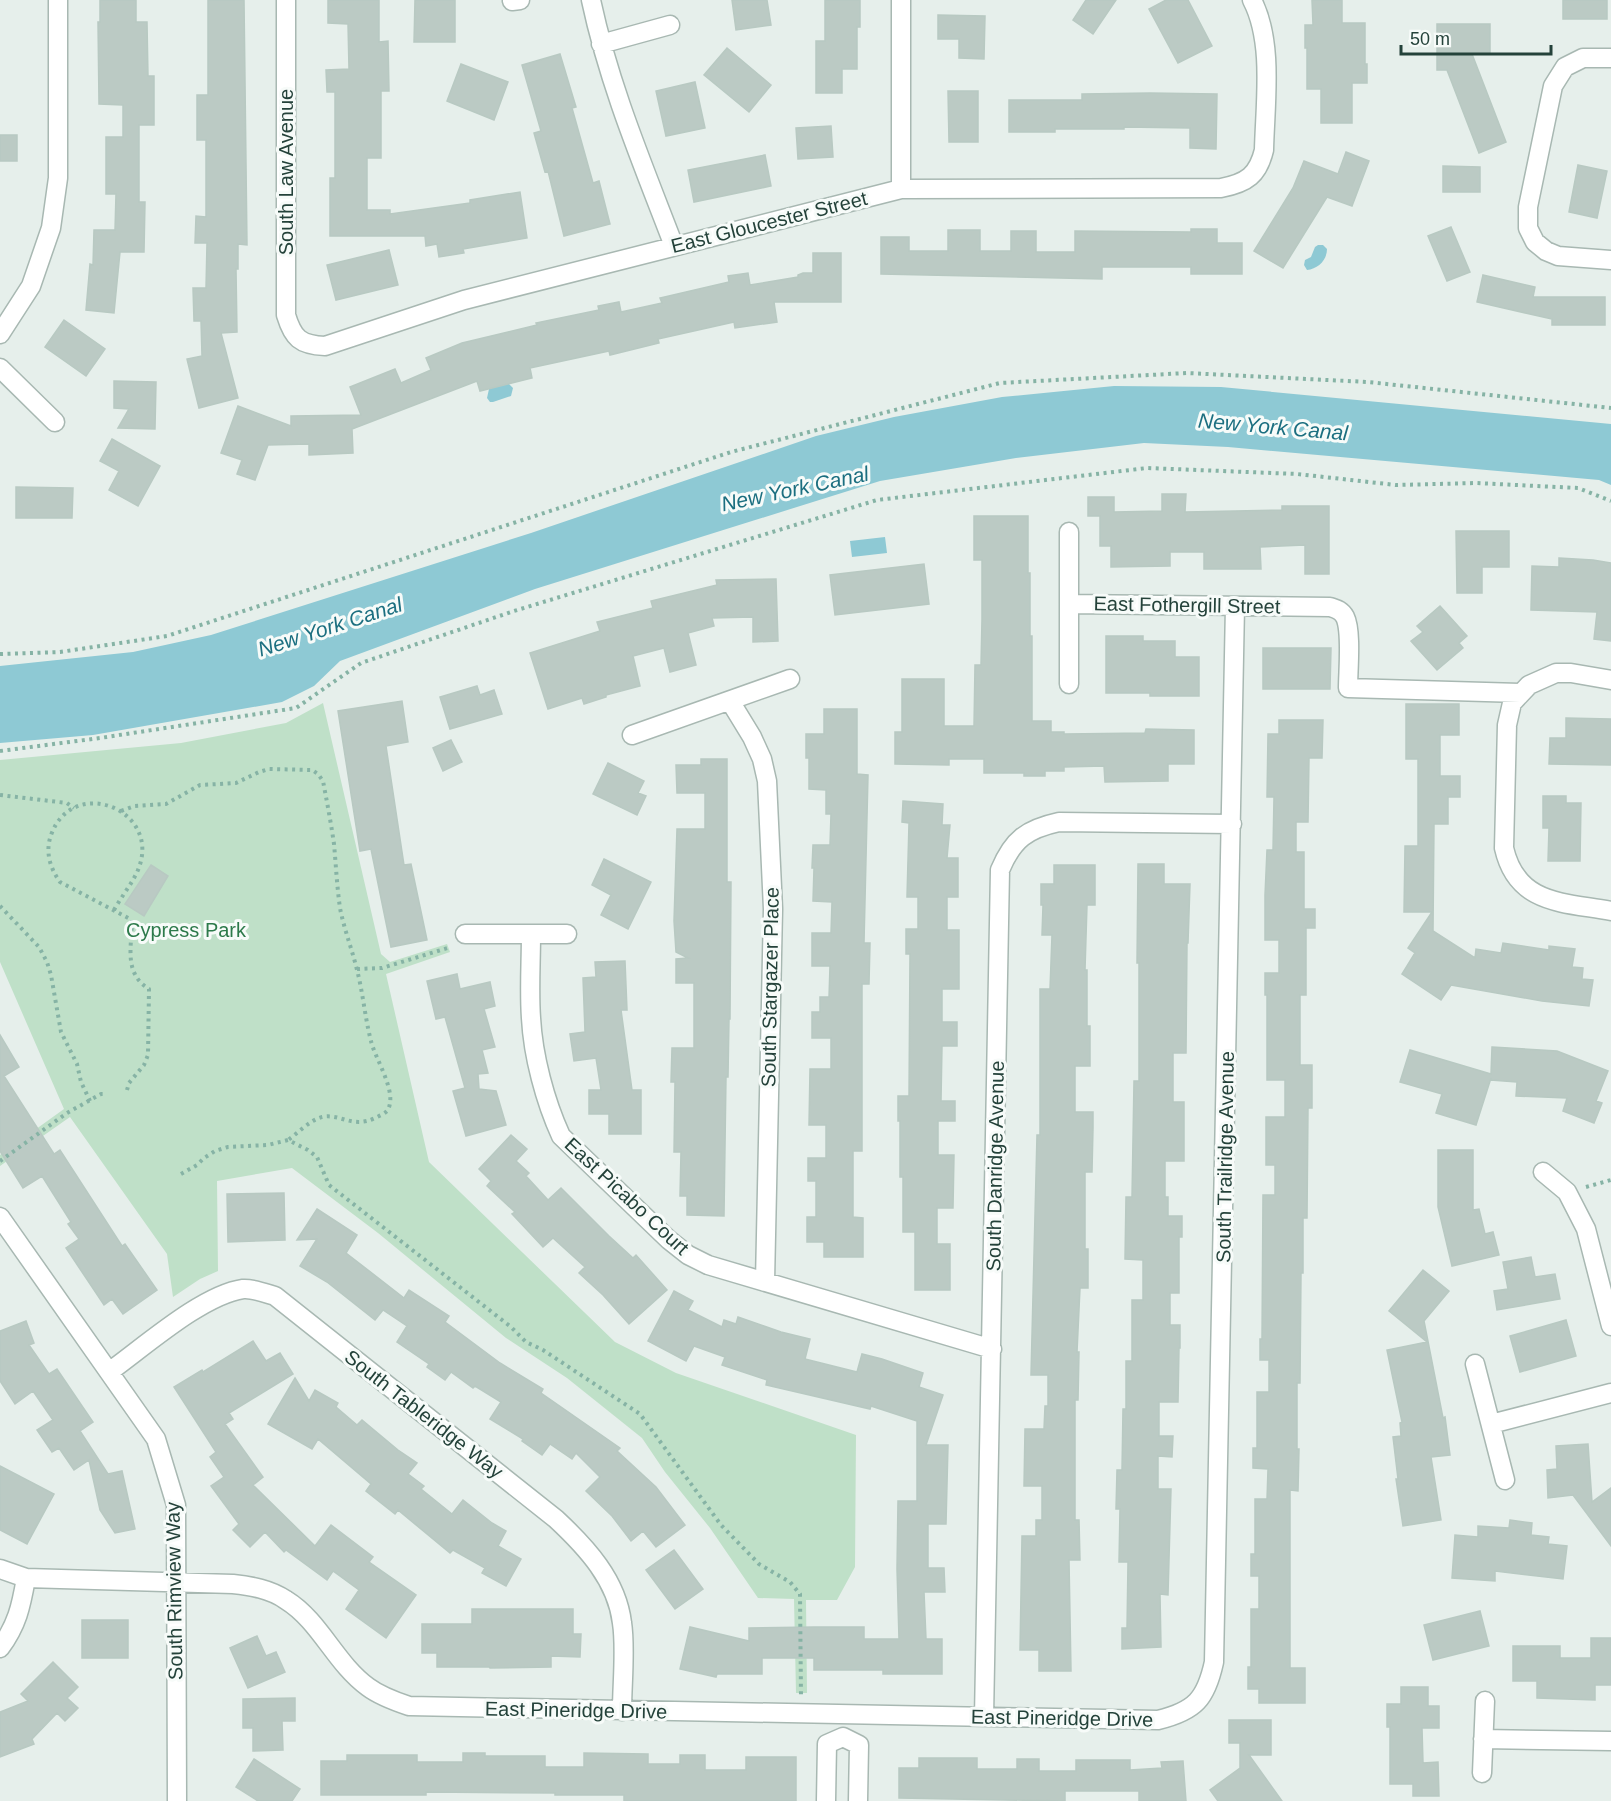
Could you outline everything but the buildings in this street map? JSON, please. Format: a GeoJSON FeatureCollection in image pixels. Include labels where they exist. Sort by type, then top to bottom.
{"type":"FeatureCollection","features":[{"type":"Feature","properties":{"kind":"street"},"geometry":{"type":"LineString","coordinates":[[0,334],[31,286],[51,228],[57,178],[58,0]]}},
{"type":"Feature","properties":{"kind":"street","name":"South Law Avenue"},"geometry":{"type":"LineString","coordinates":[[286,0],[286,315],[290,329],[298,340]]}},
{"type":"Feature","properties":{"kind":"street"},"geometry":{"type":"LineString","coordinates":[[591,0],[601,44],[627,122],[674,246]]}},
{"type":"Feature","properties":{"kind":"street"},"geometry":{"type":"LineString","coordinates":[[901,0],[901,189]]}},
{"type":"Feature","properties":{"kind":"street","name":"East Gloucester Street"},"geometry":{"type":"LineString","coordinates":[[298,340],[310,346],[325,346],[464,300],[901,189],[1221,188],[1239,185],[1252,176],[1260,164],[1264,150],[1266,43],[1261,21],[1252,0]]}},
{"type":"Feature","properties":{"kind":"street"},"geometry":{"type":"LineString","coordinates":[[601,44],[670,25]]}},
{"type":"Feature","properties":{"kind":"street"},"geometry":{"type":"LineString","coordinates":[[1611,58],[1583,58],[1565,67],[1553,86],[1528,207],[1528,228],[1535,242],[1546,251],[1558,256],[1611,260]]}},
{"type":"Feature","properties":{"kind":"street"},"geometry":{"type":"LineString","coordinates":[[0,368],[55,422]]}},
{"type":"Feature","properties":{"kind":"street"},"geometry":{"type":"LineString","coordinates":[[1069,532],[1069,684]]}},
{"type":"Feature","properties":{"kind":"street","name":"East Fothergill Street"},"geometry":{"type":"LineString","coordinates":[[1069,604],[1330,607],[1339,610],[1345,616],[1348,627],[1348,688],[1525,689]]}},
{"type":"Feature","properties":{"kind":"street","name":"South Trailridge Avenue"},"geometry":{"type":"LineString","coordinates":[[1195,1704],[1209,1685],[1214,1662],[1235,606]]}},
{"type":"Feature","properties":{"kind":"street"},"geometry":{"type":"LineString","coordinates":[[1611,680],[1571,673],[1556,674],[1525,689],[1512,704],[1507,725],[1504,848],[1507,863],[1515,878],[1538,897],[1611,911]]}},
{"type":"Feature","properties":{"kind":"street"},"geometry":{"type":"LineString","coordinates":[[632,735],[790,680]]}},
{"type":"Feature","properties":{"kind":"street","name":"South Stargazer Place"},"geometry":{"type":"LineString","coordinates":[[730,701],[757,748],[767,781],[773,909],[765,1282]]}},
{"type":"Feature","properties":{"kind":"street","name":"South Danridge Avenue"},"geometry":{"type":"LineString","coordinates":[[984,1717],[1000,870],[1007,852],[1018,841],[1037,827],[1059,822],[1232,824]]}},
{"type":"Feature","properties":{"kind":"street"},"geometry":{"type":"LineString","coordinates":[[465,934],[567,934]]}},
{"type":"Feature","properties":{"kind":"street","name":"East Picabo Court"},"geometry":{"type":"LineString","coordinates":[[531,934],[533,1040],[551,1114],[561,1136],[669,1240],[688,1255],[708,1265],[992,1349]]}},
{"type":"Feature","properties":{"kind":"street"},"geometry":{"type":"LineString","coordinates":[[1543,1172],[1567,1192],[1586,1229],[1611,1326]]}},
{"type":"Feature","properties":{"kind":"street","name":"South Rimview Way"},"geometry":{"type":"LineString","coordinates":[[0,1217],[156,1439],[176,1505],[177,1801]]}},
{"type":"Feature","properties":{"kind":"street","name":"South Tableridge Way"},"geometry":{"type":"LineString","coordinates":[[109,1372],[219,1295],[246,1288],[275,1296],[556,1519],[582,1543],[611,1586],[620,1613],[622,1711]]}},
{"type":"Feature","properties":{"kind":"street"},"geometry":{"type":"LineString","coordinates":[[1475,1364],[1505,1480]]}},
{"type":"Feature","properties":{"kind":"street"},"geometry":{"type":"LineString","coordinates":[[1491,1424],[1611,1393]]}},
{"type":"Feature","properties":{"kind":"street","name":"East Pineridge Drive"},"geometry":{"type":"LineString","coordinates":[[0,1569],[26,1578],[233,1584],[258,1587],[285,1599],[308,1617],[350,1671],[367,1686],[387,1698],[409,1706],[1158,1720],[1176,1716],[1195,1704]]}},
{"type":"Feature","properties":{"kind":"street"},"geometry":{"type":"LineString","coordinates":[[0,1648],[13,1630],[22,1602],[26,1578]]}},
{"type":"Feature","properties":{"kind":"street"},"geometry":{"type":"LineString","coordinates":[[1482,1773],[1485,1701]]}},
{"type":"Feature","properties":{"kind":"street"},"geometry":{"type":"LineString","coordinates":[[843,1715],[843,1737]]}},
{"type":"Feature","properties":{"kind":"street"},"geometry":{"type":"LineString","coordinates":[[826,1801],[827,1744],[843,1737]]}},
{"type":"Feature","properties":{"kind":"street"},"geometry":{"type":"LineString","coordinates":[[843,1737],[859,1745],[858,1801]]}},
{"type":"Feature","properties":{"kind":"street"},"geometry":{"type":"LineString","coordinates":[[1484,1739],[1611,1741]]}},
{"type":"Feature","properties":{"kind":"path"},"geometry":{"type":"LineString","coordinates":[[0,654],[60,652],[167,636],[731,452],[1000,383],[1188,373],[1368,382],[1611,408]]}},
{"type":"Feature","properties":{"kind":"path"},"geometry":{"type":"LineString","coordinates":[[0,751],[296,708],[361,663],[514,611],[877,500],[1148,468],[1297,474],[1396,485],[1476,483],[1578,488],[1611,501]]}},
{"type":"Feature","properties":{"kind":"path"},"geometry":{"type":"LineString","coordinates":[[121,811],[135,806],[166,804],[200,785],[236,783],[269,769],[312,770],[318,774],[323,781],[334,844],[340,909],[346,937],[357,969],[372,1046],[390,1093],[387,1110],[369,1121],[359,1122],[326,1116],[318,1118],[288,1140],[261,1145],[228,1147],[210,1154],[181,1174]]}},
{"type":"Feature","properties":{"kind":"path"},"geometry":{"type":"LineString","coordinates":[[0,795],[67,803],[74,808]]}},
{"type":"Feature","properties":{"kind":"path"},"geometry":{"type":"LineString","coordinates":[[114,910],[138,870],[142,855],[137,828],[121,811],[103,803],[74,808],[61,817],[54,828],[48,851],[50,863],[60,882],[132,920],[131,970],[135,978],[149,989],[148,1055],[144,1065],[129,1083],[127,1090]]}},
{"type":"Feature","properties":{"kind":"path"},"geometry":{"type":"LineString","coordinates":[[0,906],[39,946],[47,962],[61,1032],[77,1064],[81,1082],[90,1101]]}},
{"type":"Feature","properties":{"kind":"path"},"geometry":{"type":"LineString","coordinates":[[357,969],[382,968],[451,946]]}},
{"type":"Feature","properties":{"kind":"path"},"geometry":{"type":"LineString","coordinates":[[0,1161],[68,1113],[106,1094]]}},
{"type":"Feature","properties":{"kind":"path"},"geometry":{"type":"LineString","coordinates":[[288,1140],[317,1157],[328,1185],[511,1327],[526,1342],[543,1350],[621,1401],[647,1421],[721,1525],[759,1564],[796,1587],[800,1594],[801,1697]]}},
{"type":"Feature","properties":{"kind":"path"},"geometry":{"type":"LineString","coordinates":[[1567,1192],[1611,1180]]}},
{"type":"Feature","properties":{"kind":"green space","name":"Cypress Park"},"geometry":{"type":"Polygon","coordinates":[[[323,703],[381,954],[390,962],[447,944],[450,952],[386,974],[429,1162],[615,1342],[676,1373],[856,1435],[855,1567],[837,1600],[806,1600],[807,1693],[796,1693],[794,1599],[758,1598],[710,1528],[665,1472],[642,1438],[567,1378],[506,1338],[378,1233],[292,1168],[217,1181],[218,1271],[200,1279],[173,1297],[167,1254],[70,1117],[0,1166],[0,1155],[64,1109],[0,962],[0,760],[181,743],[286,723],[323,703]]]}},
{"type":"Feature","properties":{"kind":"water"},"geometry":{"type":"Polygon","coordinates":[[[1318,245],[1323,245],[1327,249],[1324,260],[1318,266],[1307,270],[1304,265],[1305,260],[1311,257],[1318,245]]]}},
{"type":"Feature","properties":{"kind":"water"},"geometry":{"type":"Polygon","coordinates":[[[508,383],[513,388],[511,396],[490,402],[487,398],[489,389],[508,383]]]}},
{"type":"Feature","properties":{"kind":"water","name":"New York Canal"},"geometry":{"type":"Polygon","coordinates":[[[1114,386],[1221,387],[1611,424],[1611,485],[1599,480],[1228,447],[1144,443],[1016,458],[880,481],[535,589],[340,661],[314,686],[282,702],[93,735],[0,743],[0,666],[133,652],[211,635],[531,533],[816,436],[894,417],[1002,397],[1114,386]]]}},
{"type":"Feature","properties":{"kind":"water"},"geometry":{"type":"Polygon","coordinates":[[[885,537],[887,553],[852,557],[850,541],[885,537]]]}}]}
